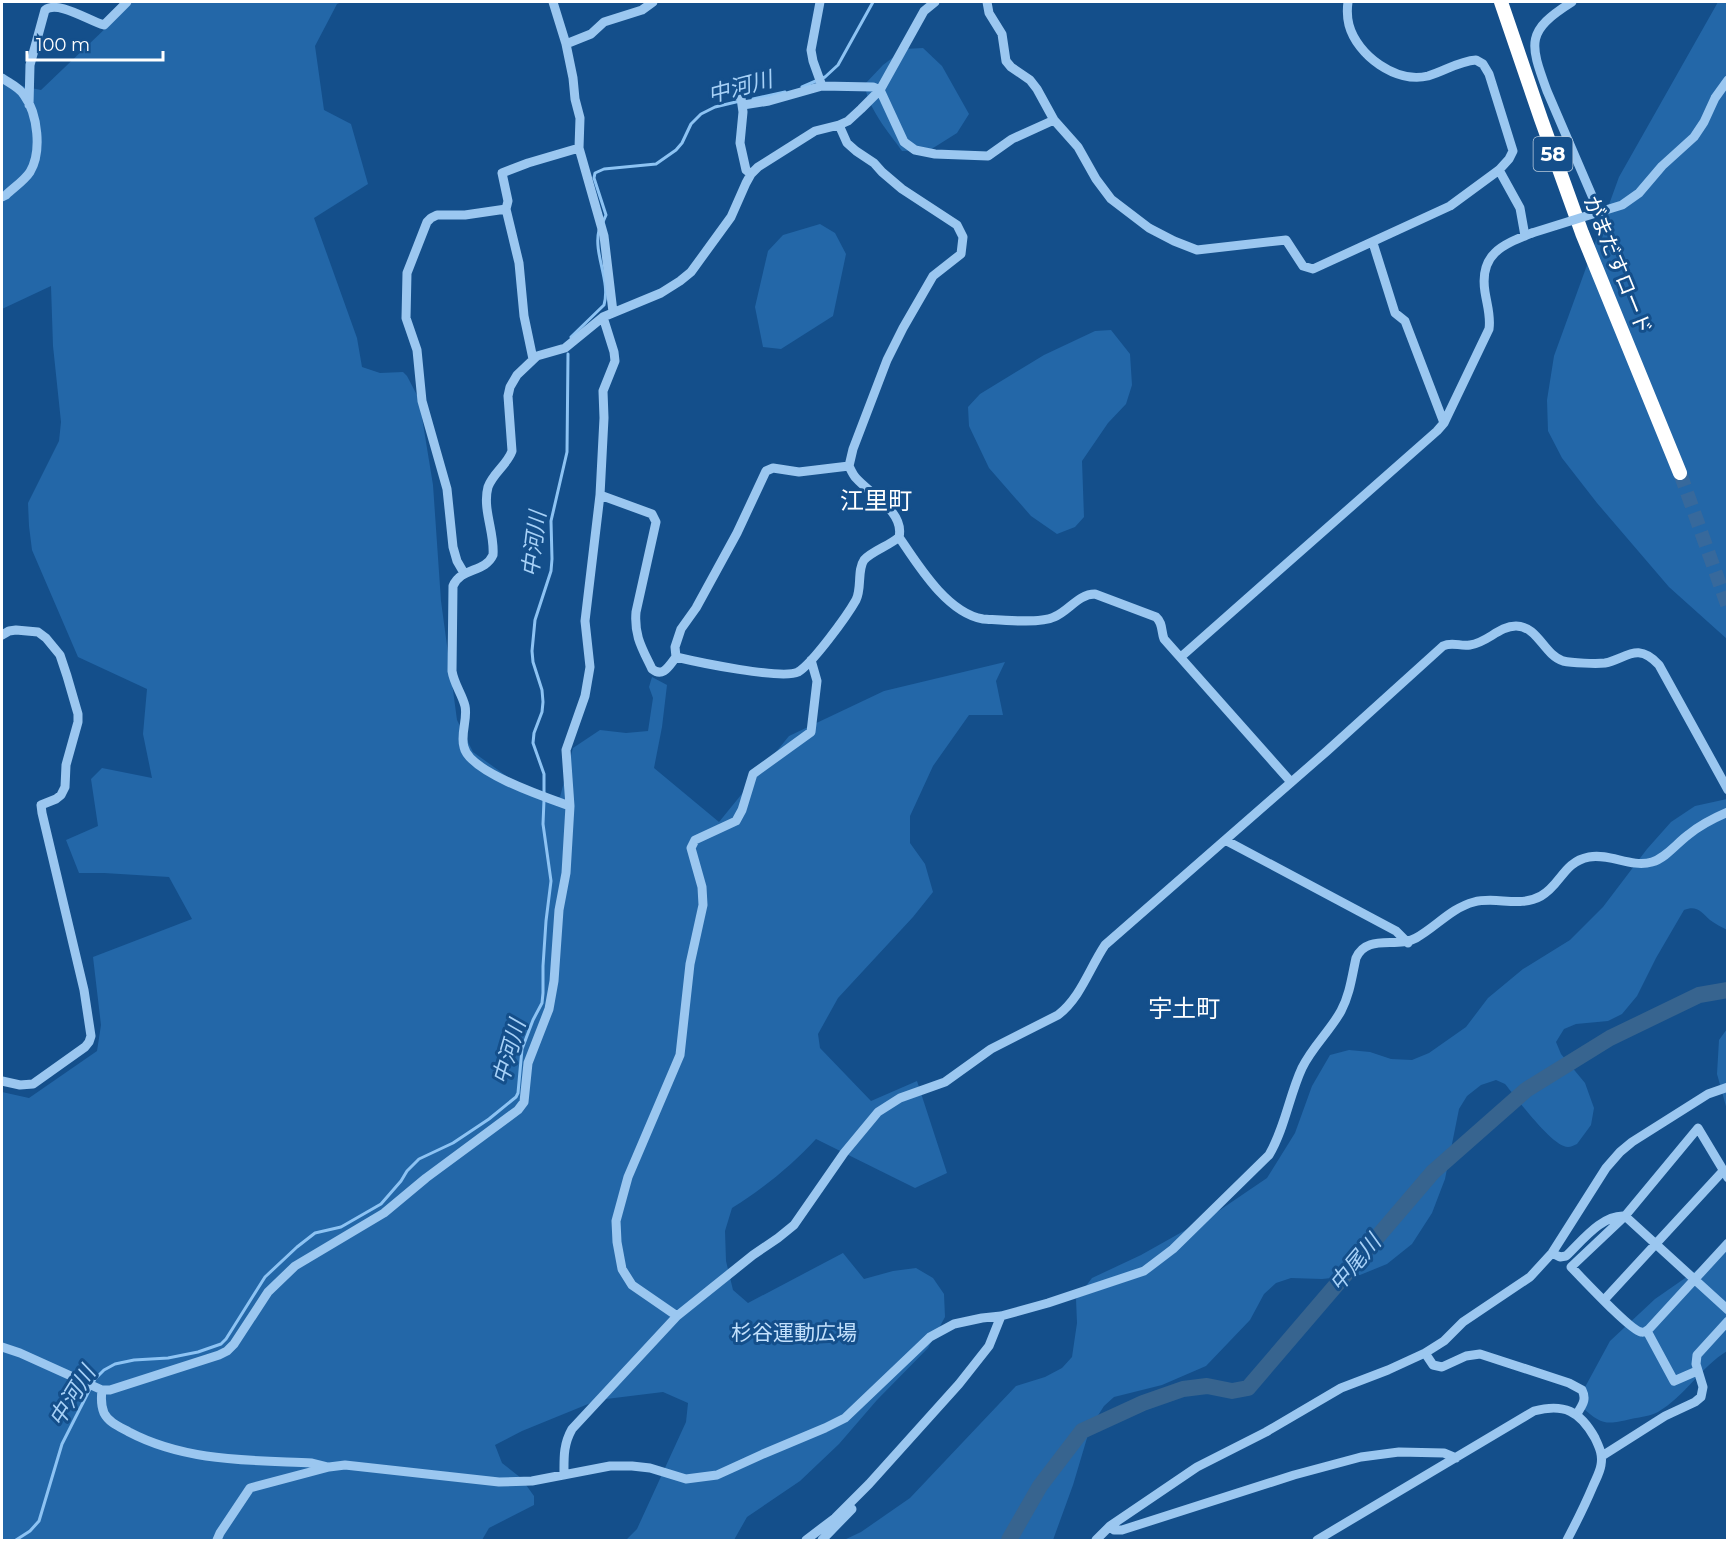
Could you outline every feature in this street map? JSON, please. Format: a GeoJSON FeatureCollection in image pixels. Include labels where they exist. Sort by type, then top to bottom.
{"type":"FeatureCollection","features":[{"type":"Feature","properties":{"kind":"highway","name":"がまだすロード"},"geometry":{"type":"LineString","coordinates":[[1501,2],[1582,233],[1680,473]]}},
{"type":"Feature","properties":{"kind":"street"},"geometry":{"type":"LineString","coordinates":[[29,105],[30,65],[45,10],[55,6],[104,25],[126,2]]}},
{"type":"Feature","properties":{"kind":"street"},"geometry":{"type":"LineString","coordinates":[[553,2],[566,44],[573,78],[580,118],[579,148],[602,228],[613,312]]}},
{"type":"Feature","properties":{"kind":"street"},"geometry":{"type":"LineString","coordinates":[[566,44],[591,34],[604,22],[642,10],[653,2]]}},
{"type":"Feature","properties":{"kind":"street"},"geometry":{"type":"LineString","coordinates":[[820,2],[811,50],[821,82]]}},
{"type":"Feature","properties":{"kind":"street"},"geometry":{"type":"LineString","coordinates":[[570,806],[480,767],[467,755],[464,747],[464,704],[454,681],[451,652],[454,635],[452,592],[455,581],[464,573],[486,565],[493,555],[487,495],[492,478],[512,451],[508,404],[510,387],[517,375],[533,359],[542,354],[565,348],[603,317],[661,293],[691,272],[731,217],[751,174],[758,167],[814,131],[848,121],[880,90],[924,11],[935,2]]}},
{"type":"Feature","properties":{"kind":"street"},"geometry":{"type":"LineString","coordinates":[[987,2],[989,13],[1002,34],[1006,61],[1030,80],[1037,89],[1054,120],[1078,147],[1096,179],[1111,199],[1149,228],[1197,250],[1286,240],[1303,266],[1313,269],[1450,206],[1499,170],[1513,151],[1489,74],[1483,64],[1476,60],[1465,61],[1426,76],[1396,74],[1382,67],[1354,38],[1349,25],[1348,2]]}},
{"type":"Feature","properties":{"kind":"street"},"geometry":{"type":"LineString","coordinates":[[1572,2],[1540,27],[1536,34],[1534,48],[1546,91],[1597,213]]}},
{"type":"Feature","properties":{"kind":"street"},"geometry":{"type":"LineString","coordinates":[[2,78],[25,95],[37,125],[34,162],[28,174],[2,197]]}},
{"type":"Feature","properties":{"kind":"street"},"geometry":{"type":"LineString","coordinates":[[1182,656],[1444,423],[1489,329],[1490,313],[1484,279],[1491,255],[1503,245],[1528,234],[1622,205],[1632,199],[1662,166],[1694,137],[1728,80]]}},
{"type":"Feature","properties":{"kind":"street"},"geometry":{"type":"LineString","coordinates":[[751,174],[746,170],[740,143],[741,100],[769,101],[821,82],[870,86],[880,90],[904,142],[915,150],[935,154],[988,156],[1011,139],[1054,120]]}},
{"type":"Feature","properties":{"kind":"street"},"geometry":{"type":"LineString","coordinates":[[676,657],[784,675],[799,672],[822,649],[857,599],[865,560],[898,537],[900,532],[898,522],[881,499],[856,478],[849,466],[853,449],[887,360],[933,276],[961,254],[963,237],[957,225],[902,189],[874,163],[847,143],[839,125]]}},
{"type":"Feature","properties":{"kind":"street"},"geometry":{"type":"LineString","coordinates":[[533,359],[524,316],[519,263],[506,209],[508,201],[502,173],[579,148]]}},
{"type":"Feature","properties":{"kind":"street"},"geometry":{"type":"LineString","coordinates":[[1499,170],[1520,208],[1528,234]]}},
{"type":"Feature","properties":{"kind":"street"},"geometry":{"type":"LineString","coordinates":[[464,573],[453,547],[447,489],[422,401],[417,350],[406,318],[406,283],[411,261],[427,222],[431,218],[437,215],[465,215],[506,209]]}},
{"type":"Feature","properties":{"kind":"street"},"geometry":{"type":"LineString","coordinates":[[1373,243],[1395,313],[1405,321],[1444,423]]}},
{"type":"Feature","properties":{"kind":"street"},"geometry":{"type":"LineString","coordinates":[[2,1347],[95,1388],[110,1390],[219,1355],[234,1344],[268,1292],[295,1266],[384,1213],[426,1178],[518,1110],[524,1102],[528,1063],[549,1009],[554,981],[559,910],[566,873],[570,806],[566,750],[585,696],[590,667],[585,621],[600,495],[603,391],[615,361],[603,317]]}},
{"type":"Feature","properties":{"kind":"street"},"geometry":{"type":"LineString","coordinates":[[600,495],[652,514],[655,518],[635,626],[637,639],[655,672],[660,673],[666,671],[676,657],[675,647],[681,628],[696,608],[737,533],[766,471],[773,468],[799,472],[849,466]]}},
{"type":"Feature","properties":{"kind":"street"},"geometry":{"type":"LineString","coordinates":[[898,537],[925,574],[950,601],[974,618],[1044,620],[1058,615],[1088,594],[1095,594],[1156,617],[1161,623],[1164,639],[1182,656],[1291,782]]}},
{"type":"Feature","properties":{"kind":"street"},"geometry":{"type":"LineString","coordinates":[[564,1475],[563,1452],[572,1429],[677,1316],[794,1225],[844,1153],[878,1112],[900,1098],[945,1082],[991,1049],[1058,1015],[1084,986],[1105,945],[1443,646],[1474,644],[1508,627],[1515,626],[1529,629],[1556,657],[1563,661],[1601,663],[1632,653],[1641,653],[1653,659],[1659,665],[1728,790]]}},
{"type":"Feature","properties":{"kind":"street"},"geometry":{"type":"LineString","coordinates":[[2,635],[16,630],[38,632],[46,638],[60,655],[78,714],[78,722],[66,765],[65,787],[56,799],[41,805],[84,990],[91,1036],[85,1047],[33,1084],[20,1085],[2,1081]]}},
{"type":"Feature","properties":{"kind":"street"},"geometry":{"type":"LineString","coordinates":[[677,1316],[632,1285],[622,1269],[616,1221],[628,1177],[680,1055],[690,964],[703,905],[702,887],[691,848],[695,840],[736,821],[742,810],[753,774],[811,732],[817,681],[811,660]]}},
{"type":"Feature","properties":{"kind":"street"},"geometry":{"type":"LineString","coordinates":[[217,1540],[250,1488],[329,1467],[358,1466],[499,1482],[532,1481],[610,1467],[632,1466],[650,1468],[686,1479],[717,1475],[825,1428],[845,1418],[930,1337],[942,1329],[966,1321],[1001,1316],[1082,1293],[1144,1271],[1173,1249],[1269,1155],[1277,1141],[1307,1056],[1341,1012],[1348,995],[1356,957],[1364,946],[1408,943],[1451,913],[1470,903],[1484,900],[1518,902],[1539,897],[1547,892],[1568,867],[1582,858],[1599,856],[1640,863],[1659,859],[1690,833],[1715,817],[1728,812]]}},
{"type":"Feature","properties":{"kind":"street"},"geometry":{"type":"LineString","coordinates":[[1225,840],[1396,931],[1408,943]]}},
{"type":"Feature","properties":{"kind":"street"},"geometry":{"type":"LineString","coordinates":[[1096,1540],[1110,1526],[1197,1467],[1266,1432],[1341,1388],[1388,1370],[1425,1353],[1444,1341],[1463,1322],[1530,1277],[1552,1254],[1606,1168],[1620,1152],[1708,1094],[1728,1087]]}},
{"type":"Feature","properties":{"kind":"street"},"geometry":{"type":"LineString","coordinates":[[1604,1300],[1725,1175],[1698,1128],[1624,1216],[1571,1267],[1604,1300],[1621,1317],[1638,1331],[1647,1331],[1728,1243]]}},
{"type":"Feature","properties":{"kind":"street"},"geometry":{"type":"LineString","coordinates":[[1552,1254],[1560,1257],[1566,1256],[1606,1221],[1616,1216],[1624,1216],[1728,1310]]}},
{"type":"Feature","properties":{"kind":"street"},"geometry":{"type":"LineString","coordinates":[[806,1540],[835,1518],[869,1484],[959,1384],[988,1346],[1001,1316]]}},
{"type":"Feature","properties":{"kind":"street"},"geometry":{"type":"LineString","coordinates":[[1602,1456],[1665,1416],[1701,1397],[1703,1388],[1697,1371],[1697,1354],[1728,1321]]}},
{"type":"Feature","properties":{"kind":"street"},"geometry":{"type":"LineString","coordinates":[[1647,1331],[1674,1381],[1697,1371]]}},
{"type":"Feature","properties":{"kind":"street"},"geometry":{"type":"LineString","coordinates":[[1425,1353],[1437,1367],[1466,1356],[1480,1354],[1569,1383],[1582,1389],[1585,1397],[1577,1414]]}},
{"type":"Feature","properties":{"kind":"street"},"geometry":{"type":"LineString","coordinates":[[95,1388],[108,1419],[135,1435],[159,1445],[212,1458],[312,1463],[329,1467]]}},
{"type":"Feature","properties":{"kind":"street"},"geometry":{"type":"LineString","coordinates":[[1317,1540],[1534,1411],[1562,1408],[1577,1414],[1591,1431],[1602,1456],[1601,1467],[1583,1510],[1566,1540]]}},
{"type":"Feature","properties":{"kind":"street"},"geometry":{"type":"LineString","coordinates":[[1110,1526],[1114,1530],[1122,1530],[1361,1456],[1399,1452],[1444,1453],[1456,1458]]}},
{"type":"Feature","properties":{"kind":"street"},"geometry":{"type":"LineString","coordinates":[[822,1540],[869,1492],[869,1484]]}},
{"type":"Feature","properties":{"kind":"green space","name":"杉谷運動広場"},"geometry":{"type":"Polygon","coordinates":[[[133,2],[342,2],[337,4],[315,46],[324,110],[351,124],[368,184],[314,218],[357,338],[362,367],[380,373],[403,372],[419,399],[433,485],[441,601],[457,720],[473,752],[537,798],[560,797],[573,748],[600,730],[626,733],[648,731],[653,698],[649,687],[652,677],[667,685],[654,768],[719,822],[789,736],[884,691],[1005,662],[996,681],[1003,715],[969,715],[933,766],[910,816],[910,843],[925,864],[933,892],[838,998],[818,1034],[820,1048],[871,1101],[917,1081],[947,1173],[915,1188],[816,1139],[777,1176],[732,1208],[725,1231],[726,1261],[733,1290],[748,1303],[843,1253],[864,1279],[893,1271],[916,1268],[933,1278],[944,1294],[945,1317],[928,1348],[877,1400],[839,1444],[800,1481],[747,1517],[734,1540],[626,1540],[637,1529],[686,1422],[688,1403],[663,1392],[598,1400],[522,1431],[495,1445],[502,1463],[521,1478],[534,1496],[534,1505],[489,1528],[482,1540],[2,1540],[2,1092],[29,1098],[97,1051],[101,1025],[93,957],[192,919],[169,877],[79,873],[66,840],[98,826],[91,779],[102,768],[152,778],[143,734],[147,689],[78,657],[32,550],[28,503],[59,441],[61,422],[53,346],[51,286],[2,309],[2,82],[41,90],[133,2]]]}},
{"type":"Feature","properties":{"kind":"green space"},"geometry":{"type":"Polygon","coordinates":[[[1718,2],[1727,2],[1727,639],[1669,587],[1562,458],[1548,431],[1547,400],[1554,356],[1619,177],[1718,2]]]}},
{"type":"Feature","properties":{"kind":"green space"},"geometry":{"type":"Polygon","coordinates":[[[923,48],[942,66],[969,114],[957,133],[930,150],[902,151],[869,101],[865,84],[883,65],[904,49],[923,48]]]}},
{"type":"Feature","properties":{"kind":"green space"},"geometry":{"type":"Polygon","coordinates":[[[820,224],[835,233],[846,254],[833,316],[781,349],[763,347],[755,307],[768,251],[783,235],[820,224]]]}},
{"type":"Feature","properties":{"kind":"green space"},"geometry":{"type":"Polygon","coordinates":[[[1111,330],[1130,354],[1132,385],[1126,404],[1108,423],[1082,461],[1084,517],[1075,527],[1057,534],[1031,516],[989,468],[969,426],[968,407],[980,394],[1044,355],[1095,331],[1111,330]]]}},
{"type":"Feature","properties":{"kind":"green space"},"geometry":{"type":"Polygon","coordinates":[[[1727,799],[1727,930],[1698,910],[1692,908],[1684,910],[1637,996],[1622,1014],[1608,1021],[1576,1024],[1564,1029],[1556,1042],[1561,1054],[1585,1083],[1594,1108],[1591,1125],[1577,1144],[1568,1147],[1553,1139],[1505,1084],[1496,1080],[1481,1085],[1467,1096],[1459,1109],[1445,1179],[1432,1213],[1412,1244],[1387,1264],[1360,1275],[1322,1279],[1291,1278],[1276,1283],[1264,1294],[1250,1320],[1206,1366],[1162,1385],[1114,1397],[1104,1406],[1090,1428],[1053,1540],[844,1540],[861,1532],[910,1498],[1016,1386],[1045,1377],[1062,1368],[1072,1357],[1077,1323],[1076,1299],[1092,1278],[1141,1255],[1214,1214],[1267,1178],[1295,1133],[1312,1086],[1330,1055],[1349,1050],[1370,1052],[1391,1059],[1412,1060],[1429,1053],[1466,1027],[1488,998],[1523,969],[1570,940],[1603,907],[1647,849],[1671,822],[1695,806],[1727,799]]]}},
{"type":"Feature","properties":{"kind":"green space"},"geometry":{"type":"Polygon","coordinates":[[[1727,1029],[1727,1110],[1717,1074],[1719,1040],[1727,1029]]]}},
{"type":"Feature","properties":{"kind":"green space"},"geometry":{"type":"Polygon","coordinates":[[[1727,1249],[1727,1351],[1709,1365],[1677,1398],[1655,1413],[1610,1423],[1600,1420],[1582,1407],[1584,1389],[1610,1341],[1655,1299],[1727,1249]]]}},
{"type":"Feature","properties":{"kind":"waterway","name":"中河川"},"geometry":{"type":"LineString","coordinates":[[802,87],[825,77],[838,65],[873,2]]}},
{"type":"Feature","properties":{"kind":"waterway","name":"中河川"},"geometry":{"type":"LineString","coordinates":[[753,99],[785,92]]}},
{"type":"Feature","properties":{"kind":"waterway","name":"中河川"},"geometry":{"type":"LineString","coordinates":[[603,222],[606,215],[594,178],[595,173],[604,169],[656,164],[676,150],[691,124],[701,114],[715,107],[740,101]]}},
{"type":"Feature","properties":{"kind":"waterway","name":"中河川"},"geometry":{"type":"LineString","coordinates":[[571,337],[604,305],[606,296],[598,248],[599,230]]}},
{"type":"Feature","properties":{"kind":"waterway","name":"中河川"},"geometry":{"type":"LineString","coordinates":[[544,793],[544,774],[533,743],[543,702],[532,651],[535,620],[551,571],[551,521],[567,452],[568,354]]}},
{"type":"Feature","properties":{"kind":"waterway","name":"中河川"},"geometry":{"type":"LineString","coordinates":[[16,1540],[30,1531],[39,1521],[62,1444],[95,1379],[104,1370],[115,1364],[134,1360],[168,1358],[198,1352],[221,1344],[265,1277],[297,1247],[315,1233],[341,1227],[381,1204],[419,1159],[453,1143],[489,1119],[516,1097],[522,1049],[542,1003],[543,993],[546,921],[551,881],[543,824],[544,800]]}},
{"type":"Feature","properties":{"kind":"waterway","name":"中尾川"},"geometry":{"type":"LineString","coordinates":[[1009,1540],[1040,1486],[1082,1431],[1143,1403],[1183,1389],[1207,1386],[1232,1391],[1248,1388],[1433,1172],[1526,1090],[1610,1038],[1699,995],[1728,990]]}},
{"type":"Feature","properties":{"kind":"tunnel"},"geometry":{"type":"LineString","coordinates":[[1680,473],[1728,607]]}},
{"type":"Feature","properties":{"kind":"district","name":"江里町"},"geometry":{"type":"Point","coordinates":[876,500]}},
{"type":"Feature","properties":{"kind":"district","name":"宇土町"},"geometry":{"type":"Point","coordinates":[1184,1008]}}]}
